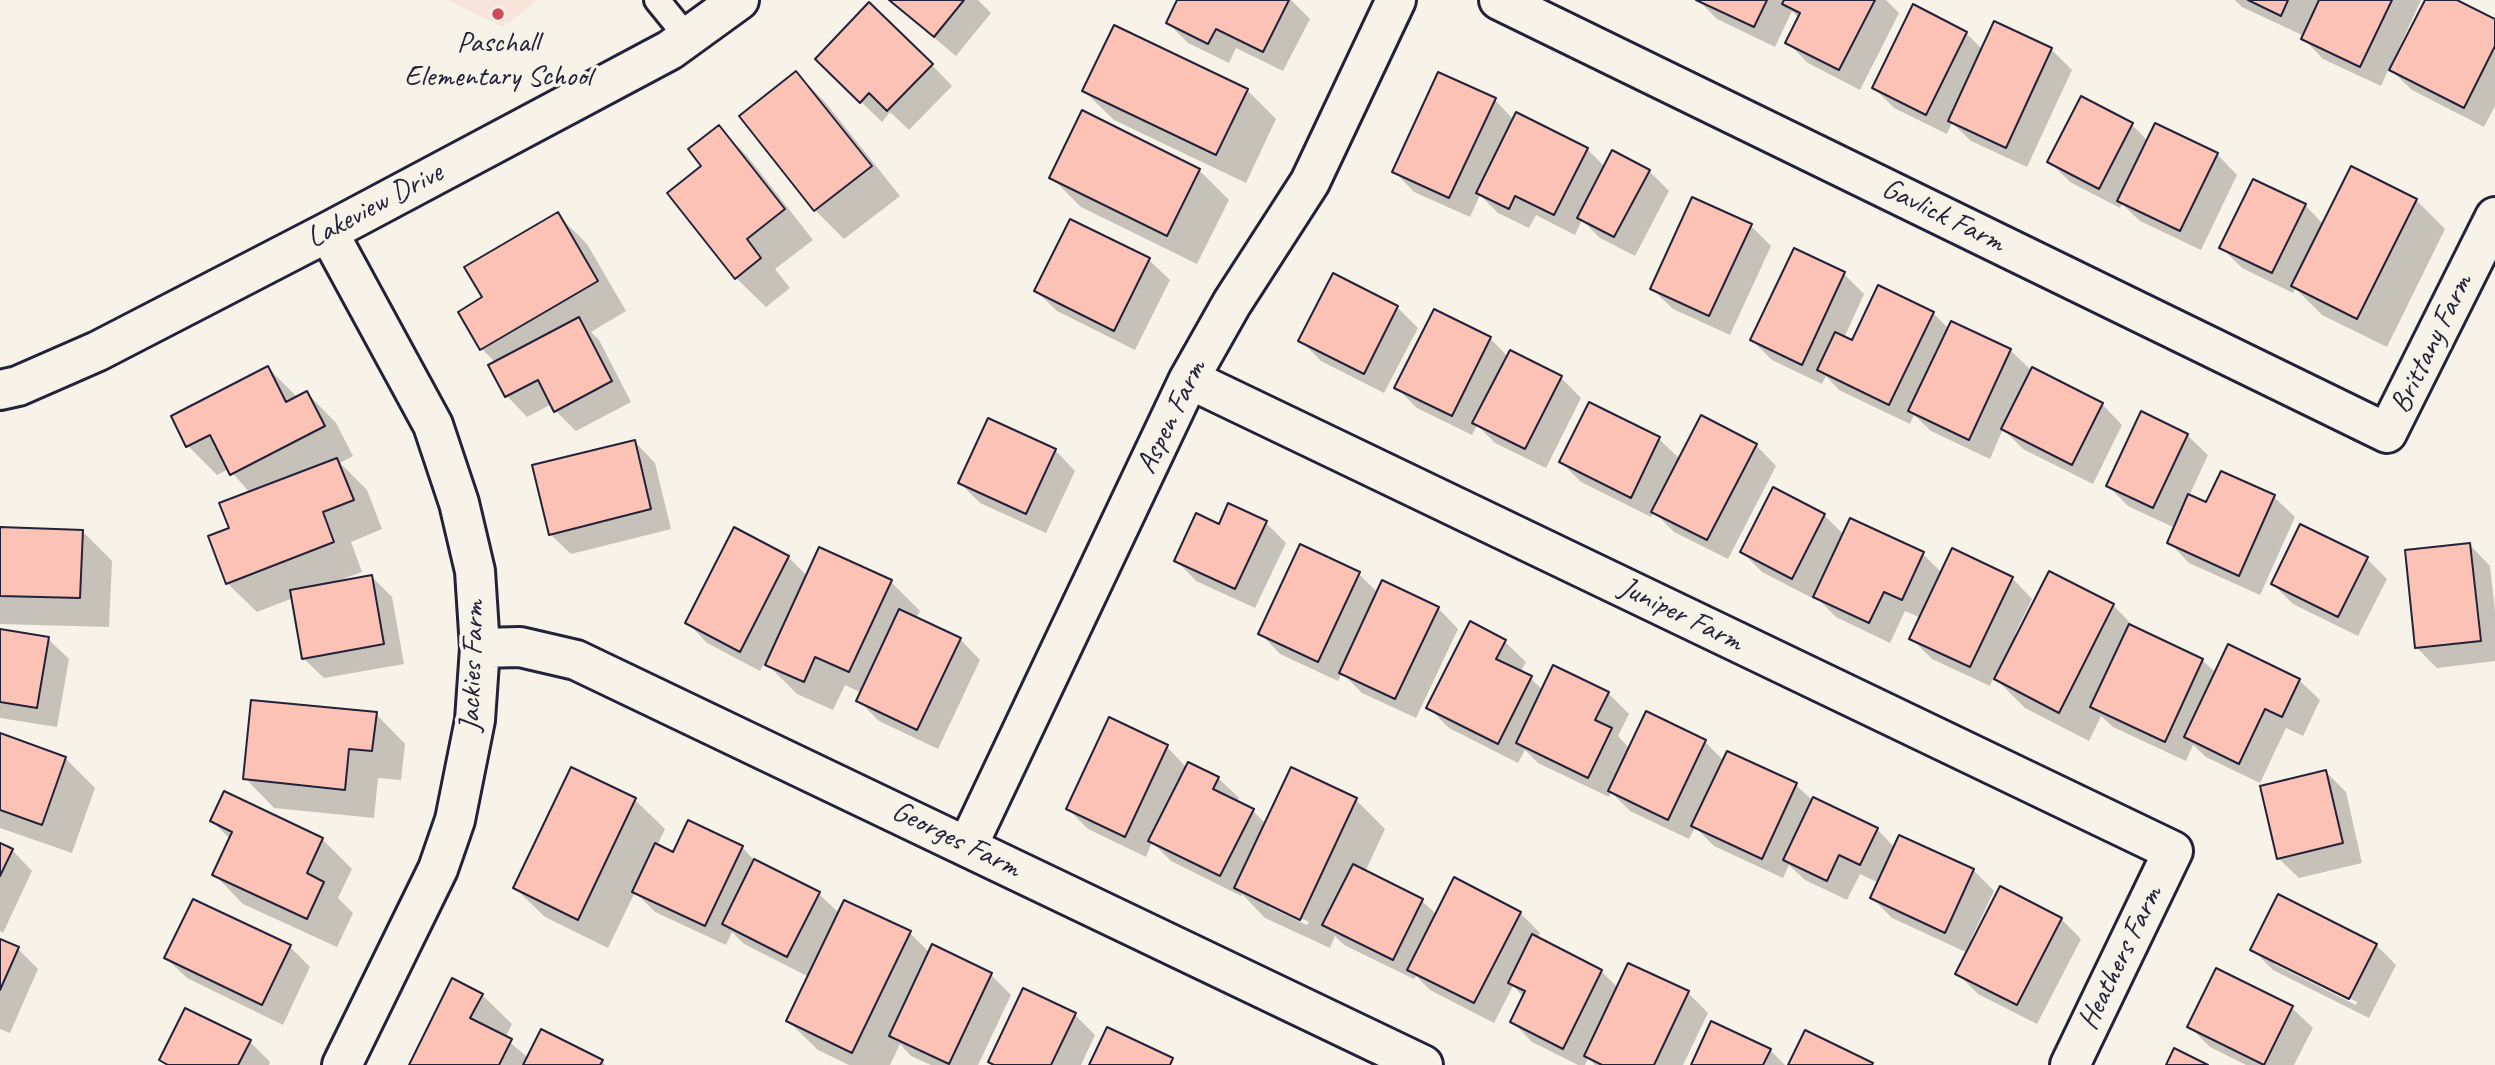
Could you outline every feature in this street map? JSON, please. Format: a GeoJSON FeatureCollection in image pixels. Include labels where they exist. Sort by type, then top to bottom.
{"type":"FeatureCollection","features":[{"type":"Feature","properties":{"kind":"street","name":"Lakeview Drive"},"geometry":{"type":"LineString","coordinates":[[0,390],[18,386],[98,351],[328,232],[670,50],[739,0]]}},
{"type":"Feature","properties":{"kind":"street","name":"Aspen Farm"},"geometry":{"type":"LineString","coordinates":[[968,845],[1189,379],[1232,303],[1310,182],[1396,0]]}},
{"type":"Feature","properties":{"kind":"street","name":"Gavlick Farm"},"geometry":{"type":"LineString","coordinates":[[1499,0],[2387,433]]}},
{"type":"Feature","properties":{"kind":"street","name":"Brittany Farm"},"geometry":{"type":"LineString","coordinates":[[2387,433],[2495,217]]}},
{"type":"Feature","properties":{"kind":"street","name":"Jackies Farm"},"geometry":{"type":"LineString","coordinates":[[328,232],[433,425],[459,503],[475,571],[480,648],[475,720],[455,820],[438,869],[342,1065]]}},
{"type":"Feature","properties":{"kind":"street","name":"Juniper Farm"},"geometry":{"type":"LineString","coordinates":[[1189,379],[2173,851]]}},
{"type":"Feature","properties":{"kind":"street","name":"Georges Farm"},"geometry":{"type":"LineString","coordinates":[[480,648],[520,647],[576,660],[968,845],[1423,1065]]}},
{"type":"Feature","properties":{"kind":"street","name":"Heathers Farm"},"geometry":{"type":"LineString","coordinates":[[2070,1065],[2173,851]]}},
{"type":"Feature","properties":{"kind":"lane"},"geometry":{"type":"LineString","coordinates":[[657,0],[687,37]]}},
{"type":"Feature","properties":{"kind":"shaded area","name":"Paschall Elementary School"},"geometry":{"type":"Polygon","coordinates":[[[448,0],[538,0],[503,27],[448,0]]]}},
{"type":"Feature","properties":{"kind":"building"},"geometry":{"type":"Polygon","coordinates":[[[889,0],[964,0],[934,37],[889,0]]]}},
{"type":"Feature","properties":{"kind":"building"},"geometry":{"type":"Polygon","coordinates":[[[1177,0],[1289,0],[1263,52],[1216,29],[1208,44],[1166,23],[1177,0]]]}},
{"type":"Feature","properties":{"kind":"building"},"geometry":{"type":"Polygon","coordinates":[[[1696,0],[1767,0],[1754,27],[1696,0]]]}},
{"type":"Feature","properties":{"kind":"building"},"geometry":{"type":"Polygon","coordinates":[[[1784,0],[1875,0],[1839,70],[1785,43],[1800,13],[1782,4],[1784,0]]]}},
{"type":"Feature","properties":{"kind":"building"},"geometry":{"type":"Polygon","coordinates":[[[2248,0],[2288,0],[2281,16],[2248,0]]]}},
{"type":"Feature","properties":{"kind":"building"},"geometry":{"type":"Polygon","coordinates":[[[2319,0],[2392,0],[2360,67],[2301,39],[2319,0]]]}},
{"type":"Feature","properties":{"kind":"building"},"geometry":{"type":"Polygon","coordinates":[[[2425,0],[2457,0],[2495,19],[2495,46],[2464,108],[2389,70],[2425,0]]]}},
{"type":"Feature","properties":{"kind":"building"},"geometry":{"type":"Polygon","coordinates":[[[869,2],[933,64],[887,111],[869,93],[860,103],[815,59],[869,2]]]}},
{"type":"Feature","properties":{"kind":"building"},"geometry":{"type":"Polygon","coordinates":[[[1913,4],[1967,32],[1926,115],[1872,88],[1913,4]]]}},
{"type":"Feature","properties":{"kind":"building"},"geometry":{"type":"Polygon","coordinates":[[[1994,21],[2052,48],[2006,148],[1948,121],[1994,21]]]}},
{"type":"Feature","properties":{"kind":"building"},"geometry":{"type":"Polygon","coordinates":[[[1114,25],[1248,89],[1216,155],[1082,91],[1114,25]]]}},
{"type":"Feature","properties":{"kind":"building"},"geometry":{"type":"Polygon","coordinates":[[[796,71],[872,166],[814,211],[739,116],[796,71]]]}},
{"type":"Feature","properties":{"kind":"building"},"geometry":{"type":"Polygon","coordinates":[[[1438,72],[1496,98],[1449,198],[1392,172],[1438,72]]]}},
{"type":"Feature","properties":{"kind":"building"},"geometry":{"type":"Polygon","coordinates":[[[2081,96],[2133,123],[2099,189],[2047,162],[2081,96]]]}},
{"type":"Feature","properties":{"kind":"building"},"geometry":{"type":"Polygon","coordinates":[[[1082,110],[1200,169],[1167,236],[1049,178],[1082,110]]]}},
{"type":"Feature","properties":{"kind":"building"},"geometry":{"type":"Polygon","coordinates":[[[1516,112],[1588,148],[1554,215],[1515,196],[1509,209],[1476,193],[1516,112]]]}},
{"type":"Feature","properties":{"kind":"building"},"geometry":{"type":"Polygon","coordinates":[[[2155,123],[2218,153],[2180,231],[2117,201],[2155,123]]]}},
{"type":"Feature","properties":{"kind":"building"},"geometry":{"type":"Polygon","coordinates":[[[719,125],[785,209],[747,239],[761,258],[735,279],[667,193],[701,166],[688,149],[719,125]]]}},
{"type":"Feature","properties":{"kind":"building"},"geometry":{"type":"Polygon","coordinates":[[[1612,150],[1650,170],[1614,237],[1577,218],[1612,150]]]}},
{"type":"Feature","properties":{"kind":"building"},"geometry":{"type":"Polygon","coordinates":[[[2351,166],[2417,199],[2357,319],[2291,286],[2351,166]]]}},
{"type":"Feature","properties":{"kind":"building"},"geometry":{"type":"Polygon","coordinates":[[[2253,179],[2306,204],[2272,273],[2219,248],[2253,179]]]}},
{"type":"Feature","properties":{"kind":"building"},"geometry":{"type":"Polygon","coordinates":[[[1692,197],[1752,224],[1709,316],[1650,289],[1692,197]]]}},
{"type":"Feature","properties":{"kind":"building"},"geometry":{"type":"Polygon","coordinates":[[[558,212],[598,281],[480,350],[458,312],[482,297],[464,267],[558,212]]]}},
{"type":"Feature","properties":{"kind":"building"},"geometry":{"type":"Polygon","coordinates":[[[1070,219],[1150,258],[1114,331],[1034,291],[1070,219]]]}},
{"type":"Feature","properties":{"kind":"building"},"geometry":{"type":"Polygon","coordinates":[[[1794,248],[1845,272],[1802,365],[1750,340],[1794,248]]]}},
{"type":"Feature","properties":{"kind":"building"},"geometry":{"type":"Polygon","coordinates":[[[1333,273],[1398,306],[1364,374],[1298,341],[1333,273]]]}},
{"type":"Feature","properties":{"kind":"building"},"geometry":{"type":"Polygon","coordinates":[[[1878,285],[1934,312],[1889,405],[1817,370],[1835,332],[1852,340],[1878,285]]]}},
{"type":"Feature","properties":{"kind":"building"},"geometry":{"type":"Polygon","coordinates":[[[1434,309],[1491,337],[1452,416],[1394,388],[1434,309]]]}},
{"type":"Feature","properties":{"kind":"building"},"geometry":{"type":"Polygon","coordinates":[[[579,317],[612,381],[554,412],[538,380],[505,397],[488,365],[579,317]]]}},
{"type":"Feature","properties":{"kind":"building"},"geometry":{"type":"Polygon","coordinates":[[[1951,321],[2011,349],[1969,440],[1908,411],[1951,321]]]}},
{"type":"Feature","properties":{"kind":"building"},"geometry":{"type":"Polygon","coordinates":[[[1510,350],[1562,376],[1525,449],[1472,423],[1510,350]]]}},
{"type":"Feature","properties":{"kind":"building"},"geometry":{"type":"Polygon","coordinates":[[[268,366],[286,402],[307,391],[325,426],[230,475],[210,435],[186,447],[171,416],[268,366]]]}},
{"type":"Feature","properties":{"kind":"building"},"geometry":{"type":"Polygon","coordinates":[[[2032,367],[2103,403],[2072,465],[2001,429],[2032,367]]]}},
{"type":"Feature","properties":{"kind":"building"},"geometry":{"type":"Polygon","coordinates":[[[1589,402],[1660,437],[1631,498],[1559,462],[1589,402]]]}},
{"type":"Feature","properties":{"kind":"building"},"geometry":{"type":"Polygon","coordinates":[[[2141,411],[2188,434],[2153,508],[2106,486],[2141,411]]]}},
{"type":"Feature","properties":{"kind":"building"},"geometry":{"type":"Polygon","coordinates":[[[1701,415],[1757,444],[1707,540],[1651,512],[1701,415]]]}},
{"type":"Feature","properties":{"kind":"building"},"geometry":{"type":"Polygon","coordinates":[[[988,418],[1056,449],[1026,514],[958,483],[988,418]]]}},
{"type":"Feature","properties":{"kind":"building"},"geometry":{"type":"Polygon","coordinates":[[[635,440],[651,509],[549,535],[532,465],[635,440]]]}},
{"type":"Feature","properties":{"kind":"building"},"geometry":{"type":"Polygon","coordinates":[[[337,458],[354,500],[323,512],[334,542],[226,584],[208,536],[229,528],[219,503],[337,458]]]}},
{"type":"Feature","properties":{"kind":"building"},"geometry":{"type":"Polygon","coordinates":[[[2221,471],[2275,495],[2239,576],[2167,543],[2188,494],[2206,502],[2221,471]]]}},
{"type":"Feature","properties":{"kind":"building"},"geometry":{"type":"Polygon","coordinates":[[[1773,487],[1825,514],[1792,579],[1740,552],[1773,487]]]}},
{"type":"Feature","properties":{"kind":"building"},"geometry":{"type":"Polygon","coordinates":[[[1228,503],[1267,521],[1235,589],[1174,561],[1196,513],[1219,524],[1228,503]]]}},
{"type":"Feature","properties":{"kind":"building"},"geometry":{"type":"Polygon","coordinates":[[[1850,518],[1924,552],[1902,600],[1884,592],[1869,623],[1813,597],[1850,518]]]}},
{"type":"Feature","properties":{"kind":"building"},"geometry":{"type":"Polygon","coordinates":[[[2300,524],[2368,557],[2338,617],[2271,584],[2300,524]]]}},
{"type":"Feature","properties":{"kind":"building"},"geometry":{"type":"Polygon","coordinates":[[[0,527],[83,530],[80,598],[0,596],[0,527]]]}},
{"type":"Feature","properties":{"kind":"building"},"geometry":{"type":"Polygon","coordinates":[[[734,527],[789,556],[740,652],[685,623],[734,527]]]}},
{"type":"Feature","properties":{"kind":"building"},"geometry":{"type":"Polygon","coordinates":[[[2470,543],[2481,641],[2415,648],[2405,550],[2470,543]]]}},
{"type":"Feature","properties":{"kind":"building"},"geometry":{"type":"Polygon","coordinates":[[[1300,544],[1360,572],[1318,662],[1258,634],[1300,544]]]}},
{"type":"Feature","properties":{"kind":"building"},"geometry":{"type":"Polygon","coordinates":[[[819,547],[892,580],[849,672],[815,657],[804,682],[765,665],[819,547]]]}},
{"type":"Feature","properties":{"kind":"building"},"geometry":{"type":"Polygon","coordinates":[[[1952,548],[2013,577],[1970,667],[1909,639],[1952,548]]]}},
{"type":"Feature","properties":{"kind":"building"},"geometry":{"type":"Polygon","coordinates":[[[2049,571],[2114,604],[2059,713],[1994,679],[2049,571]]]}},
{"type":"Feature","properties":{"kind":"building"},"geometry":{"type":"Polygon","coordinates":[[[372,575],[384,644],[302,659],[290,590],[372,575]]]}},
{"type":"Feature","properties":{"kind":"building"},"geometry":{"type":"Polygon","coordinates":[[[1382,580],[1439,607],[1395,699],[1339,673],[1382,580]]]}},
{"type":"Feature","properties":{"kind":"building"},"geometry":{"type":"Polygon","coordinates":[[[899,609],[961,638],[917,730],[856,701],[899,609]]]}},
{"type":"Feature","properties":{"kind":"building"},"geometry":{"type":"Polygon","coordinates":[[[1470,621],[1506,640],[1496,659],[1532,676],[1498,744],[1426,708],[1470,621]]]}},
{"type":"Feature","properties":{"kind":"building"},"geometry":{"type":"Polygon","coordinates":[[[2129,624],[2203,659],[2165,742],[2090,707],[2129,624]]]}},
{"type":"Feature","properties":{"kind":"building"},"geometry":{"type":"Polygon","coordinates":[[[0,629],[49,637],[37,708],[0,702],[0,629]]]}},
{"type":"Feature","properties":{"kind":"building"},"geometry":{"type":"Polygon","coordinates":[[[2228,644],[2300,679],[2282,717],[2265,709],[2239,764],[2184,737],[2228,644]]]}},
{"type":"Feature","properties":{"kind":"building"},"geometry":{"type":"Polygon","coordinates":[[[1553,665],[1609,692],[1595,720],[1612,728],[1588,778],[1516,743],[1553,665]]]}},
{"type":"Feature","properties":{"kind":"building"},"geometry":{"type":"Polygon","coordinates":[[[251,700],[377,712],[372,751],[349,749],[345,790],[243,779],[251,700]]]}},
{"type":"Feature","properties":{"kind":"building"},"geometry":{"type":"Polygon","coordinates":[[[1646,711],[1706,740],[1668,820],[1608,791],[1646,711]]]}},
{"type":"Feature","properties":{"kind":"building"},"geometry":{"type":"Polygon","coordinates":[[[1109,717],[1168,745],[1125,837],[1066,809],[1109,717]]]}},
{"type":"Feature","properties":{"kind":"building"},"geometry":{"type":"Polygon","coordinates":[[[0,733],[66,757],[42,825],[0,810],[0,733]]]}},
{"type":"Feature","properties":{"kind":"building"},"geometry":{"type":"Polygon","coordinates":[[[1727,751],[1797,783],[1762,859],[1691,826],[1727,751]]]}},
{"type":"Feature","properties":{"kind":"building"},"geometry":{"type":"Polygon","coordinates":[[[1188,762],[1219,777],[1213,789],[1254,809],[1220,876],[1148,841],[1188,762]]]}},
{"type":"Feature","properties":{"kind":"building"},"geometry":{"type":"Polygon","coordinates":[[[571,767],[636,798],[578,920],[513,888],[571,767]]]}},
{"type":"Feature","properties":{"kind":"building"},"geometry":{"type":"Polygon","coordinates":[[[1291,767],[1357,798],[1300,920],[1234,888],[1291,767]]]}},
{"type":"Feature","properties":{"kind":"building"},"geometry":{"type":"Polygon","coordinates":[[[2326,770],[2343,843],[2277,859],[2260,786],[2326,770]]]}},
{"type":"Feature","properties":{"kind":"building"},"geometry":{"type":"Polygon","coordinates":[[[224,791],[323,838],[307,873],[324,882],[307,919],[212,875],[232,832],[210,821],[224,791]]]}},
{"type":"Feature","properties":{"kind":"building"},"geometry":{"type":"Polygon","coordinates":[[[1813,797],[1878,828],[1860,865],[1839,855],[1827,881],[1783,860],[1813,797]]]}},
{"type":"Feature","properties":{"kind":"building"},"geometry":{"type":"Polygon","coordinates":[[[688,820],[743,846],[705,926],[632,892],[655,843],[673,852],[688,820]]]}},
{"type":"Feature","properties":{"kind":"building"},"geometry":{"type":"Polygon","coordinates":[[[1899,835],[1974,869],[1945,933],[1870,898],[1899,835]]]}},
{"type":"Feature","properties":{"kind":"building"},"geometry":{"type":"Polygon","coordinates":[[[0,843],[13,849],[0,876],[0,843]]]}},
{"type":"Feature","properties":{"kind":"building"},"geometry":{"type":"Polygon","coordinates":[[[754,859],[820,892],[787,957],[722,924],[754,859]]]}},
{"type":"Feature","properties":{"kind":"building"},"geometry":{"type":"Polygon","coordinates":[[[1353,864],[1423,899],[1393,960],[1322,925],[1353,864]]]}},
{"type":"Feature","properties":{"kind":"building"},"geometry":{"type":"Polygon","coordinates":[[[1454,877],[1521,912],[1474,1003],[1407,970],[1454,877]]]}},
{"type":"Feature","properties":{"kind":"building"},"geometry":{"type":"Polygon","coordinates":[[[2000,886],[2062,918],[2017,1005],[1955,974],[2000,886]]]}},
{"type":"Feature","properties":{"kind":"building"},"geometry":{"type":"Polygon","coordinates":[[[2278,894],[2377,944],[2349,999],[2250,950],[2278,894]]]}},
{"type":"Feature","properties":{"kind":"building"},"geometry":{"type":"Polygon","coordinates":[[[193,899],[291,945],[262,1005],[164,958],[193,899]]]}},
{"type":"Feature","properties":{"kind":"building"},"geometry":{"type":"Polygon","coordinates":[[[844,900],[911,931],[852,1053],[786,1021],[844,900]]]}},
{"type":"Feature","properties":{"kind":"building"},"geometry":{"type":"Polygon","coordinates":[[[1532,934],[1602,970],[1563,1049],[1510,1022],[1525,991],[1508,983],[1532,934]]]}},
{"type":"Feature","properties":{"kind":"building"},"geometry":{"type":"Polygon","coordinates":[[[0,939],[19,947],[0,990],[0,939]]]}},
{"type":"Feature","properties":{"kind":"building"},"geometry":{"type":"Polygon","coordinates":[[[932,944],[992,973],[949,1064],[889,1036],[932,944]]]}},
{"type":"Feature","properties":{"kind":"building"},"geometry":{"type":"Polygon","coordinates":[[[1628,963],[1689,991],[1654,1065],[1602,1065],[1584,1056],[1628,963]]]}},
{"type":"Feature","properties":{"kind":"building"},"geometry":{"type":"Polygon","coordinates":[[[2216,968],[2293,1006],[2264,1065],[2187,1027],[2216,968]]]}},
{"type":"Feature","properties":{"kind":"building"},"geometry":{"type":"Polygon","coordinates":[[[452,978],[483,994],[470,1018],[512,1039],[499,1065],[409,1065],[452,978]]]}},
{"type":"Feature","properties":{"kind":"building"},"geometry":{"type":"Polygon","coordinates":[[[1023,988],[1076,1013],[1051,1065],[994,1065],[988,1062],[1023,988]]]}},
{"type":"Feature","properties":{"kind":"building"},"geometry":{"type":"Polygon","coordinates":[[[185,1008],[251,1040],[238,1065],[168,1065],[159,1060],[185,1008]]]}},
{"type":"Feature","properties":{"kind":"building"},"geometry":{"type":"Polygon","coordinates":[[[1711,1021],[1771,1049],[1763,1065],[1691,1065],[1711,1021]]]}},
{"type":"Feature","properties":{"kind":"building"},"geometry":{"type":"Polygon","coordinates":[[[1107,1027],[1173,1058],[1170,1065],[1089,1065],[1107,1027]]]}},
{"type":"Feature","properties":{"kind":"building"},"geometry":{"type":"Polygon","coordinates":[[[541,1029],[603,1060],[600,1065],[523,1065],[541,1029]]]}},
{"type":"Feature","properties":{"kind":"building"},"geometry":{"type":"Polygon","coordinates":[[[1805,1030],[1873,1063],[1872,1065],[1788,1065],[1805,1030]]]}},
{"type":"Feature","properties":{"kind":"building"},"geometry":{"type":"Polygon","coordinates":[[[2174,1048],[2208,1065],[2166,1065],[2174,1048]]]}},
{"type":"Feature","properties":{"kind":"place","name":"Paschall Elementary School"},"geometry":{"type":"Point","coordinates":[498,14]}}]}
